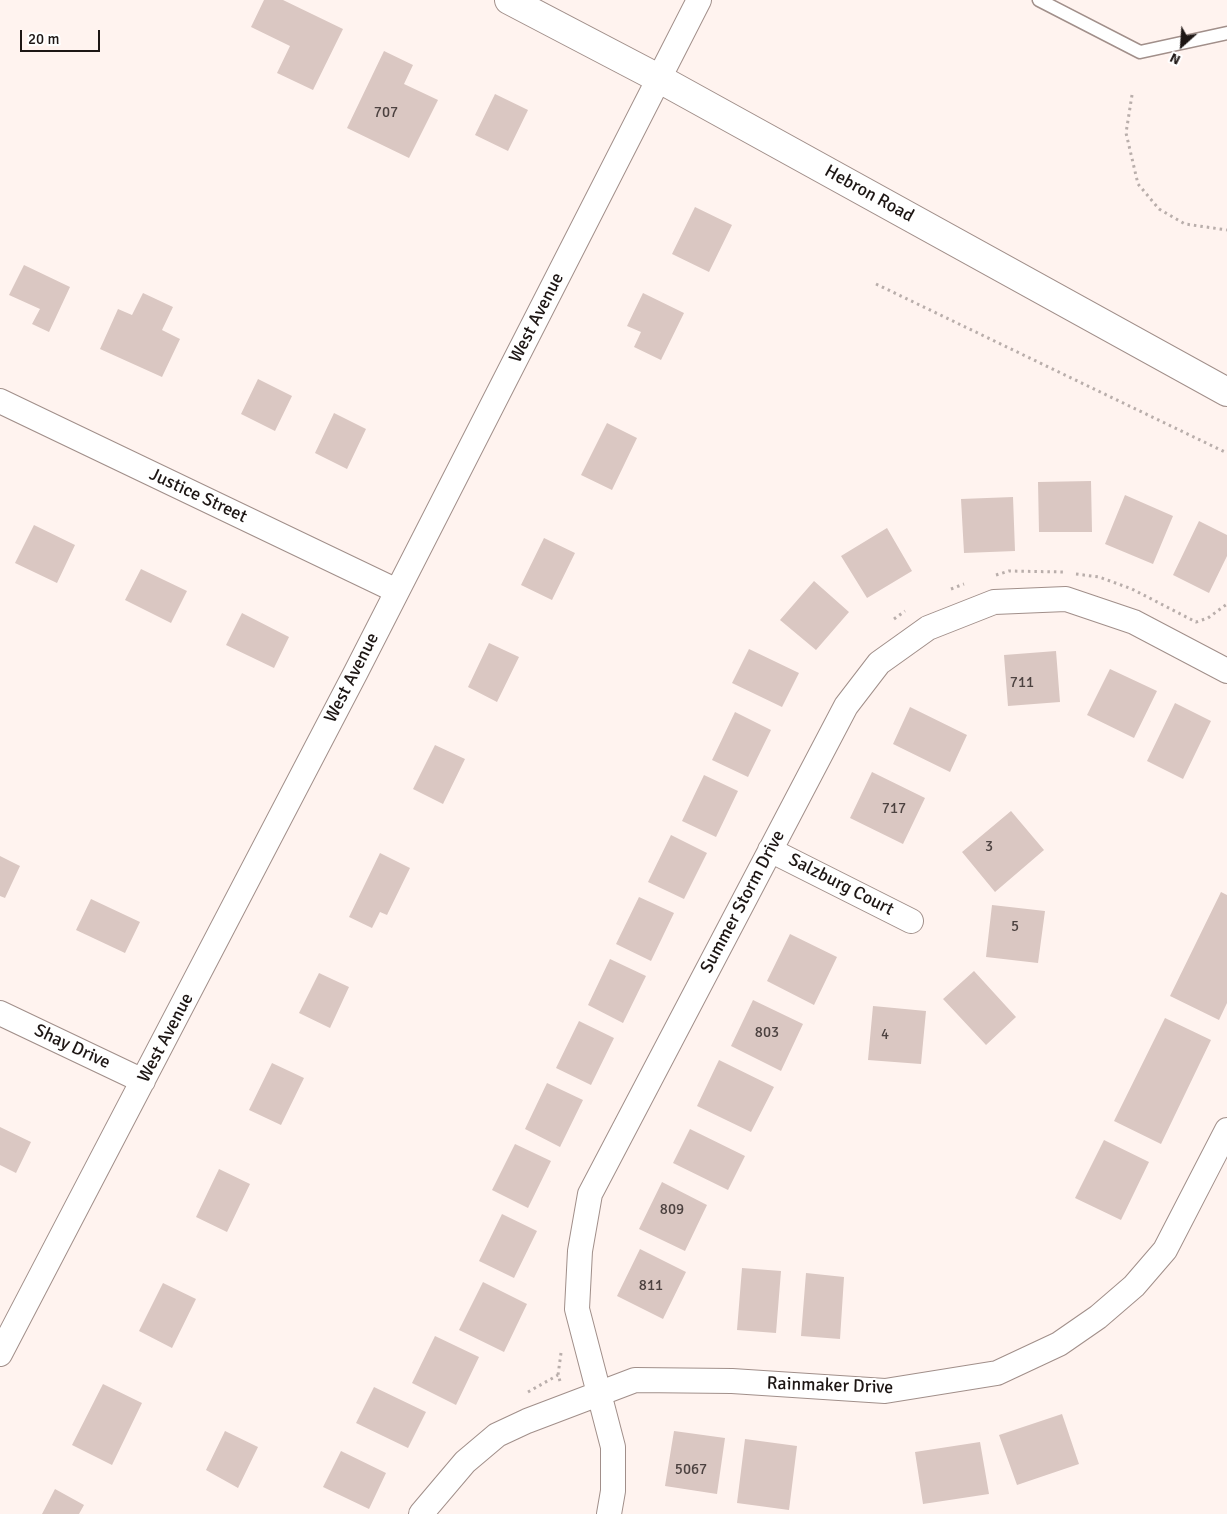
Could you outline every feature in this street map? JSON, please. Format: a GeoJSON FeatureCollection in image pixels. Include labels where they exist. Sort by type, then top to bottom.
{"type":"FeatureCollection","features":[{"type":"Feature","properties":{"kind":"street","name":"Hebron Road"},"geometry":{"type":"LineString","coordinates":[[509,0],[658,78],[1227,392]]}},
{"type":"Feature","properties":{"kind":"street","name":"West Avenue"},"geometry":{"type":"LineString","coordinates":[[0,1354],[397,591],[699,0]]}},
{"type":"Feature","properties":{"kind":"street","name":"Justice Street"},"geometry":{"type":"LineString","coordinates":[[0,402],[397,591]]}},
{"type":"Feature","properties":{"kind":"street","name":"Summer Storm Drive"},"geometry":{"type":"LineString","coordinates":[[609,1514],[612,1491],[612,1447],[577,1310],[580,1251],[590,1194],[846,706],[879,663],[936,625],[994,602],[1066,599],[1134,622],[1225,665]]}},
{"type":"Feature","properties":{"kind":"street","name":"Salzburg Court"},"geometry":{"type":"LineString","coordinates":[[770,850],[911,921]]}},
{"type":"Feature","properties":{"kind":"street","name":"Shay Drive"},"geometry":{"type":"LineString","coordinates":[[0,1013],[143,1080]]}},
{"type":"Feature","properties":{"kind":"street","name":"Rainmaker Drive"},"geometry":{"type":"LineString","coordinates":[[421,1514],[465,1462],[497,1435],[527,1420],[599,1395],[635,1380],[732,1381],[884,1391],[997,1373],[1059,1344],[1098,1317],[1134,1286],[1165,1250],[1227,1130]]}},
{"type":"Feature","properties":{"kind":"lane"},"geometry":{"type":"LineString","coordinates":[[1039,0],[1140,52],[1227,33]]}},
{"type":"Feature","properties":{"kind":"path"},"geometry":{"type":"LineString","coordinates":[[1132,96],[1126,133],[1138,184],[1159,209],[1185,224],[1227,230]]}},
{"type":"Feature","properties":{"kind":"path"},"geometry":{"type":"LineString","coordinates":[[876,284],[1227,453]]}},
{"type":"Feature","properties":{"kind":"building"},"geometry":{"type":"Polygon","coordinates":[[[264,0],[283,0],[343,29],[313,90],[277,73],[290,46],[251,27],[264,0]]]}},
{"type":"Feature","properties":{"kind":"building"},"geometry":{"type":"Polygon","coordinates":[[[384,51],[413,65],[404,84],[438,100],[409,158],[347,128],[384,51]]]}},
{"type":"Feature","properties":{"kind":"building"},"geometry":{"type":"Polygon","coordinates":[[[495,94],[528,110],[508,151],[475,135],[495,94]]]}},
{"type":"Feature","properties":{"kind":"building"},"geometry":{"type":"Polygon","coordinates":[[[695,207],[732,225],[709,272],[672,254],[695,207]]]}},
{"type":"Feature","properties":{"kind":"building"},"geometry":{"type":"Polygon","coordinates":[[[24,265],[70,287],[49,332],[32,324],[40,309],[9,295],[24,265]]]}},
{"type":"Feature","properties":{"kind":"building"},"geometry":{"type":"Polygon","coordinates":[[[143,293],[173,307],[162,330],[180,339],[162,377],[100,349],[118,309],[132,315],[143,293]]]}},
{"type":"Feature","properties":{"kind":"building"},"geometry":{"type":"Polygon","coordinates":[[[643,293],[684,313],[661,360],[634,347],[641,332],[627,326],[643,293]]]}},
{"type":"Feature","properties":{"kind":"building"},"geometry":{"type":"Polygon","coordinates":[[[258,379],[292,396],[275,431],[241,414],[258,379]]]}},
{"type":"Feature","properties":{"kind":"building"},"geometry":{"type":"Polygon","coordinates":[[[334,413],[366,429],[347,469],[315,453],[334,413]]]}},
{"type":"Feature","properties":{"kind":"building"},"geometry":{"type":"Polygon","coordinates":[[[607,423],[637,438],[612,490],[581,475],[607,423]]]}},
{"type":"Feature","properties":{"kind":"building"},"geometry":{"type":"Polygon","coordinates":[[[1091,481],[1092,532],[1039,532],[1038,482],[1091,481]]]}},
{"type":"Feature","properties":{"kind":"building"},"geometry":{"type":"Polygon","coordinates":[[[1125,495],[1173,516],[1153,564],[1105,544],[1125,495]]]}},
{"type":"Feature","properties":{"kind":"building"},"geometry":{"type":"Polygon","coordinates":[[[1013,497],[1015,551],[964,553],[961,499],[1013,497]]]}},
{"type":"Feature","properties":{"kind":"building"},"geometry":{"type":"Polygon","coordinates":[[[1199,521],[1227,535],[1227,556],[1209,593],[1173,575],[1199,521]]]}},
{"type":"Feature","properties":{"kind":"building"},"geometry":{"type":"Polygon","coordinates":[[[34,525],[75,545],[57,583],[15,563],[34,525]]]}},
{"type":"Feature","properties":{"kind":"building"},"geometry":{"type":"Polygon","coordinates":[[[887,528],[912,571],[867,598],[841,556],[887,528]]]}},
{"type":"Feature","properties":{"kind":"building"},"geometry":{"type":"Polygon","coordinates":[[[544,538],[575,553],[552,600],[521,585],[544,538]]]}},
{"type":"Feature","properties":{"kind":"building"},"geometry":{"type":"Polygon","coordinates":[[[141,569],[187,591],[171,623],[125,600],[141,569]]]}},
{"type":"Feature","properties":{"kind":"building"},"geometry":{"type":"Polygon","coordinates":[[[814,581],[849,612],[816,650],[780,620],[814,581]]]}},
{"type":"Feature","properties":{"kind":"building"},"geometry":{"type":"Polygon","coordinates":[[[242,613],[289,637],[274,668],[226,645],[242,613]]]}},
{"type":"Feature","properties":{"kind":"building"},"geometry":{"type":"Polygon","coordinates":[[[489,643],[519,657],[497,702],[468,687],[489,643]]]}},
{"type":"Feature","properties":{"kind":"building"},"geometry":{"type":"Polygon","coordinates":[[[749,649],[799,673],[782,707],[732,683],[749,649]]]}},
{"type":"Feature","properties":{"kind":"building"},"geometry":{"type":"Polygon","coordinates":[[[1056,651],[1060,702],[1008,706],[1004,655],[1056,651]]]}},
{"type":"Feature","properties":{"kind":"building"},"geometry":{"type":"Polygon","coordinates":[[[1110,669],[1157,691],[1134,738],[1087,715],[1110,669]]]}},
{"type":"Feature","properties":{"kind":"building"},"geometry":{"type":"Polygon","coordinates":[[[1175,703],[1211,721],[1183,779],[1147,761],[1175,703]]]}},
{"type":"Feature","properties":{"kind":"building"},"geometry":{"type":"Polygon","coordinates":[[[910,707],[967,735],[950,772],[893,744],[910,707]]]}},
{"type":"Feature","properties":{"kind":"building"},"geometry":{"type":"Polygon","coordinates":[[[735,712],[771,730],[748,777],[712,760],[735,712]]]}},
{"type":"Feature","properties":{"kind":"building"},"geometry":{"type":"Polygon","coordinates":[[[435,745],[465,759],[443,804],[413,789],[435,745]]]}},
{"type":"Feature","properties":{"kind":"building"},"geometry":{"type":"Polygon","coordinates":[[[872,772],[925,798],[903,844],[850,818],[872,772]]]}},
{"type":"Feature","properties":{"kind":"building"},"geometry":{"type":"Polygon","coordinates":[[[704,775],[738,791],[716,837],[682,821],[704,775]]]}},
{"type":"Feature","properties":{"kind":"building"},"geometry":{"type":"Polygon","coordinates":[[[1011,811],[1044,850],[995,892],[962,852],[1011,811]]]}},
{"type":"Feature","properties":{"kind":"building"},"geometry":{"type":"Polygon","coordinates":[[[671,835],[707,853],[684,899],[648,882],[671,835]]]}},
{"type":"Feature","properties":{"kind":"building"},"geometry":{"type":"Polygon","coordinates":[[[380,853],[410,868],[387,915],[380,912],[372,928],[349,917],[380,853]]]}},
{"type":"Feature","properties":{"kind":"building"},"geometry":{"type":"Polygon","coordinates":[[[0,856],[20,866],[5,898],[0,896],[0,856]]]}},
{"type":"Feature","properties":{"kind":"building"},"geometry":{"type":"Polygon","coordinates":[[[1221,892],[1227,895],[1227,1003],[1219,1020],[1170,996],[1221,892]]]}},
{"type":"Feature","properties":{"kind":"building"},"geometry":{"type":"Polygon","coordinates":[[[639,897],[674,913],[651,961],[616,944],[639,897]]]}},
{"type":"Feature","properties":{"kind":"building"},"geometry":{"type":"Polygon","coordinates":[[[91,899],[140,922],[125,953],[76,930],[91,899]]]}},
{"type":"Feature","properties":{"kind":"building"},"geometry":{"type":"Polygon","coordinates":[[[992,905],[1045,911],[1038,963],[986,957],[992,905]]]}},
{"type":"Feature","properties":{"kind":"building"},"geometry":{"type":"Polygon","coordinates":[[[790,934],[837,957],[814,1005],[767,981],[790,934]]]}},
{"type":"Feature","properties":{"kind":"building"},"geometry":{"type":"Polygon","coordinates":[[[610,959],[646,976],[623,1023],[588,1005],[610,959]]]}},
{"type":"Feature","properties":{"kind":"building"},"geometry":{"type":"Polygon","coordinates":[[[974,971],[1016,1017],[986,1045],[943,999],[974,971]]]}},
{"type":"Feature","properties":{"kind":"building"},"geometry":{"type":"Polygon","coordinates":[[[319,973],[349,987],[330,1028],[299,1013],[319,973]]]}},
{"type":"Feature","properties":{"kind":"building"},"geometry":{"type":"Polygon","coordinates":[[[753,1000],[803,1024],[781,1071],[731,1046],[753,1000]]]}},
{"type":"Feature","properties":{"kind":"building"},"geometry":{"type":"Polygon","coordinates":[[[873,1006],[926,1011],[921,1064],[868,1060],[873,1006]]]}},
{"type":"Feature","properties":{"kind":"building"},"geometry":{"type":"Polygon","coordinates":[[[1165,1018],[1211,1040],[1161,1144],[1114,1121],[1165,1018]]]}},
{"type":"Feature","properties":{"kind":"building"},"geometry":{"type":"Polygon","coordinates":[[[579,1021],[614,1038],[591,1085],[556,1068],[579,1021]]]}},
{"type":"Feature","properties":{"kind":"building"},"geometry":{"type":"Polygon","coordinates":[[[719,1060],[774,1087],[751,1132],[697,1106],[719,1060]]]}},
{"type":"Feature","properties":{"kind":"building"},"geometry":{"type":"Polygon","coordinates":[[[272,1063],[304,1078],[281,1125],[249,1110],[272,1063]]]}},
{"type":"Feature","properties":{"kind":"building"},"geometry":{"type":"Polygon","coordinates":[[[547,1083],[583,1100],[560,1147],[525,1129],[547,1083]]]}},
{"type":"Feature","properties":{"kind":"building"},"geometry":{"type":"Polygon","coordinates":[[[0,1127],[31,1142],[16,1173],[0,1165],[0,1127]]]}},
{"type":"Feature","properties":{"kind":"building"},"geometry":{"type":"Polygon","coordinates":[[[690,1129],[745,1156],[728,1190],[673,1163],[690,1129]]]}},
{"type":"Feature","properties":{"kind":"building"},"geometry":{"type":"Polygon","coordinates":[[[1104,1140],[1149,1162],[1121,1220],[1075,1198],[1104,1140]]]}},
{"type":"Feature","properties":{"kind":"building"},"geometry":{"type":"Polygon","coordinates":[[[515,1144],[551,1161],[528,1208],[492,1190],[515,1144]]]}},
{"type":"Feature","properties":{"kind":"building"},"geometry":{"type":"Polygon","coordinates":[[[219,1169],[250,1184],[227,1232],[196,1217],[219,1169]]]}},
{"type":"Feature","properties":{"kind":"building"},"geometry":{"type":"Polygon","coordinates":[[[662,1182],[707,1205],[685,1251],[639,1229],[662,1182]]]}},
{"type":"Feature","properties":{"kind":"building"},"geometry":{"type":"Polygon","coordinates":[[[502,1214],[537,1231],[514,1278],[479,1261],[502,1214]]]}},
{"type":"Feature","properties":{"kind":"building"},"geometry":{"type":"Polygon","coordinates":[[[640,1249],[686,1272],[663,1319],[617,1296],[640,1249]]]}},
{"type":"Feature","properties":{"kind":"building"},"geometry":{"type":"Polygon","coordinates":[[[742,1268],[781,1271],[776,1333],[737,1330],[742,1268]]]}},
{"type":"Feature","properties":{"kind":"building"},"geometry":{"type":"Polygon","coordinates":[[[806,1273],[844,1277],[840,1339],[801,1336],[806,1273]]]}},
{"type":"Feature","properties":{"kind":"building"},"geometry":{"type":"Polygon","coordinates":[[[483,1282],[527,1304],[504,1352],[459,1330],[483,1282]]]}},
{"type":"Feature","properties":{"kind":"building"},"geometry":{"type":"Polygon","coordinates":[[[163,1283],[196,1299],[172,1348],[139,1331],[163,1283]]]}},
{"type":"Feature","properties":{"kind":"building"},"geometry":{"type":"Polygon","coordinates":[[[435,1336],[479,1357],[456,1405],[412,1383],[435,1336]]]}},
{"type":"Feature","properties":{"kind":"building"},"geometry":{"type":"Polygon","coordinates":[[[103,1384],[142,1403],[112,1465],[72,1445],[103,1384]]]}},
{"type":"Feature","properties":{"kind":"building"},"geometry":{"type":"Polygon","coordinates":[[[374,1387],[426,1412],[408,1448],[356,1423],[374,1387]]]}},
{"type":"Feature","properties":{"kind":"building"},"geometry":{"type":"Polygon","coordinates":[[[1062,1414],[1079,1464],[1017,1485],[999,1435],[1062,1414]]]}},
{"type":"Feature","properties":{"kind":"building"},"geometry":{"type":"Polygon","coordinates":[[[225,1431],[258,1447],[238,1488],[206,1470],[225,1431]]]}},
{"type":"Feature","properties":{"kind":"building"},"geometry":{"type":"Polygon","coordinates":[[[674,1431],[725,1438],[717,1494],[665,1486],[674,1431]]]}},
{"type":"Feature","properties":{"kind":"building"},"geometry":{"type":"Polygon","coordinates":[[[745,1439],[797,1446],[789,1510],[737,1503],[745,1439]]]}},
{"type":"Feature","properties":{"kind":"building"},"geometry":{"type":"Polygon","coordinates":[[[980,1442],[989,1494],[923,1504],[915,1452],[980,1442]]]}},
{"type":"Feature","properties":{"kind":"building"},"geometry":{"type":"Polygon","coordinates":[[[341,1451],[386,1473],[369,1509],[323,1487],[341,1451]]]}},
{"type":"Feature","properties":{"kind":"building"},"geometry":{"type":"Polygon","coordinates":[[[55,1489],[84,1505],[79,1514],[42,1514],[55,1489]]]}}]}
